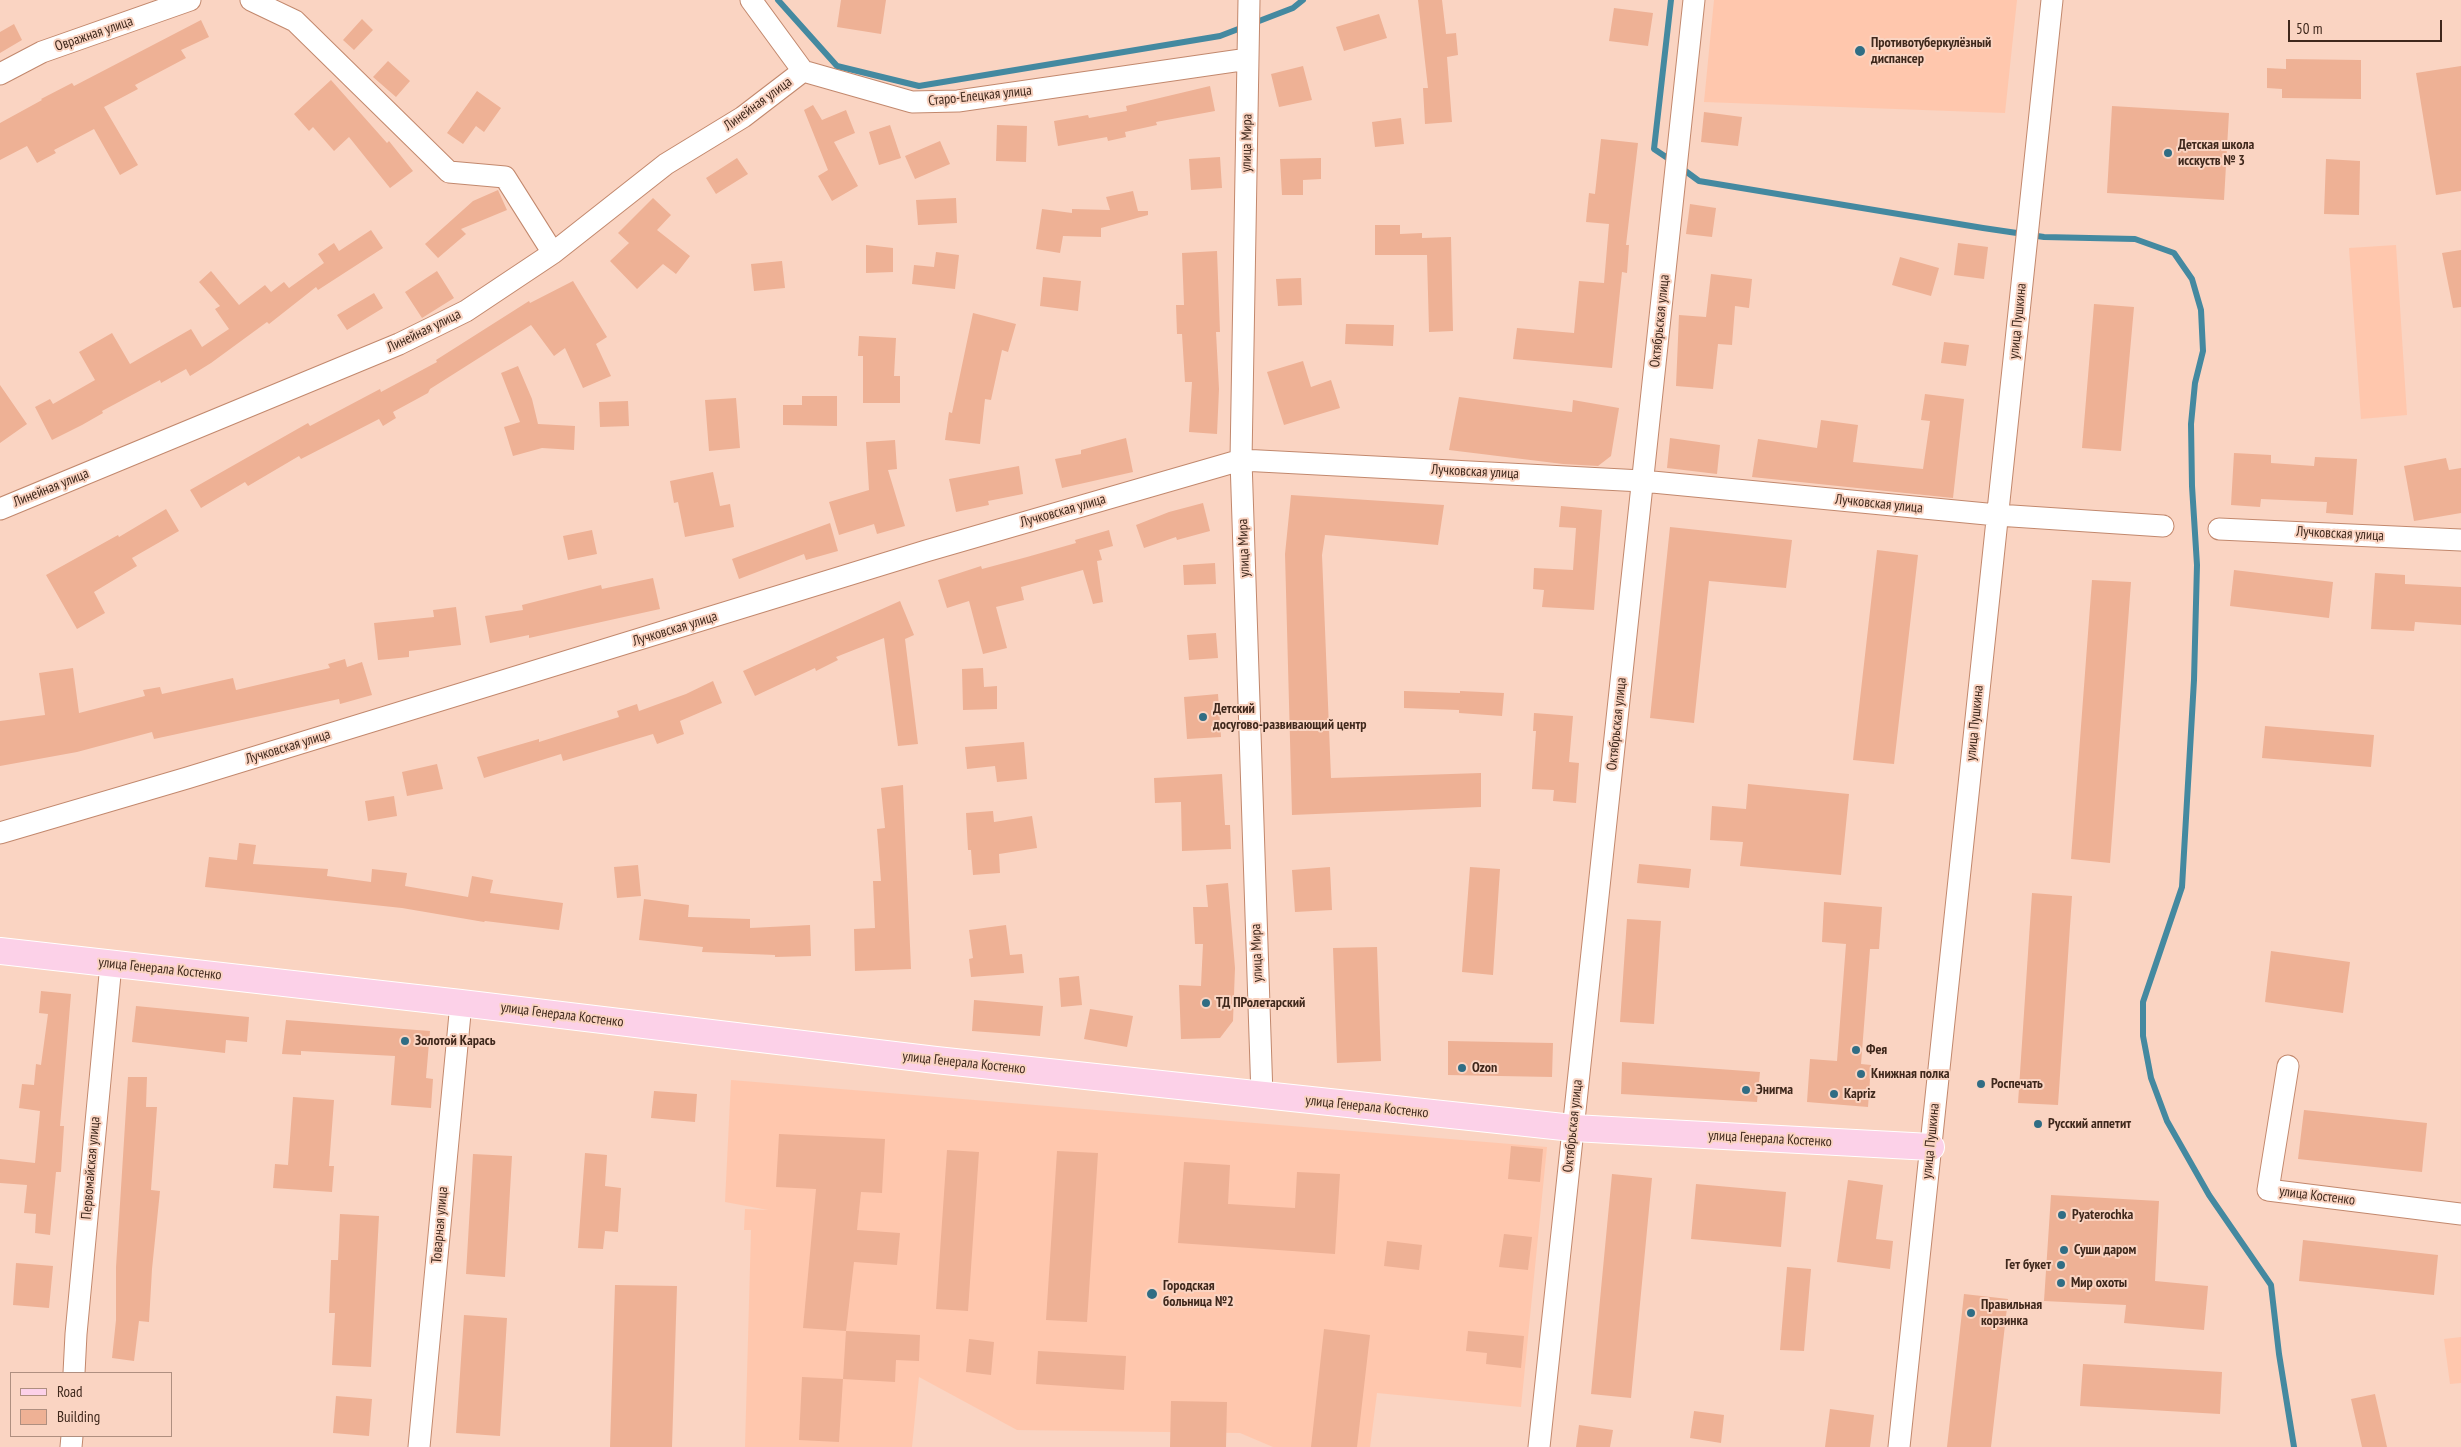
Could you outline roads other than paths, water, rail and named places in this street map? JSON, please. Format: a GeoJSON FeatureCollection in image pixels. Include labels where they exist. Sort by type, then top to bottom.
{"type":"FeatureCollection","features":[{"type":"Feature","properties":{"kind":"main road","name":"улица Генерала Костенко"},"geometry":{"type":"LineString","coordinates":[[0,951],[460,1003],[936,1060],[1573,1128],[1931,1147]]}},
{"type":"Feature","properties":{"kind":"street","name":"Овражная улица"},"geometry":{"type":"LineString","coordinates":[[0,74],[42,52],[190,0]]}},
{"type":"Feature","properties":{"kind":"street"},"geometry":{"type":"LineString","coordinates":[[252,0],[295,21],[450,172],[505,177],[553,253]]}},
{"type":"Feature","properties":{"kind":"street"},"geometry":{"type":"LineString","coordinates":[[752,0],[803,71]]}},
{"type":"Feature","properties":{"kind":"street","name":"улица Мира"},"geometry":{"type":"LineString","coordinates":[[1249,0],[1241,460],[1262,1096]]}},
{"type":"Feature","properties":{"kind":"street","name":"Октябрьская улица"},"geometry":{"type":"LineString","coordinates":[[1539,1447],[1694,0]]}},
{"type":"Feature","properties":{"kind":"street","name":"улица Пушкина"},"geometry":{"type":"LineString","coordinates":[[1899,1447],[2052,0]]}},
{"type":"Feature","properties":{"kind":"street","name":"Старо-Елецкая улица"},"geometry":{"type":"LineString","coordinates":[[803,71],[912,102],[948,101],[1248,59]]}},
{"type":"Feature","properties":{"kind":"street","name":"Линейная улица"},"geometry":{"type":"LineString","coordinates":[[0,509],[399,344],[466,311],[553,253],[666,164],[743,117],[803,71]]}},
{"type":"Feature","properties":{"kind":"street","name":"Лучковская улица"},"geometry":{"type":"LineString","coordinates":[[0,833],[187,778],[926,551],[1241,460],[1642,480],[1997,515],[2163,526]]}},
{"type":"Feature","properties":{"kind":"street","name":"Лучковская улица"},"geometry":{"type":"LineString","coordinates":[[2219,528],[2461,540]]}},
{"type":"Feature","properties":{"kind":"street","name":"Первомайская улица"},"geometry":{"type":"LineString","coordinates":[[74,1372],[111,964]]}},
{"type":"Feature","properties":{"kind":"street","name":"Товарная улица"},"geometry":{"type":"LineString","coordinates":[[420,1447],[460,1003]]}},
{"type":"Feature","properties":{"kind":"street","name":"улица Костенко"},"geometry":{"type":"LineString","coordinates":[[2288,1066],[2268,1190],[2461,1214]]}},
{"type":"Feature","properties":{"kind":"waterway"},"geometry":{"type":"LineString","coordinates":[[778,0],[837,66],[919,86],[1220,36],[1293,8],[1303,0]]}},
{"type":"Feature","properties":{"kind":"waterway"},"geometry":{"type":"LineString","coordinates":[[1671,0],[1654,149],[1672,161]]}},
{"type":"Feature","properties":{"kind":"waterway"},"geometry":{"type":"LineString","coordinates":[[1680,167],[1699,181],[1983,228],[2044,237],[2135,239],[2174,253],[2192,279],[2201,310],[2203,351],[2195,383],[2191,424],[2192,486],[2197,565],[2194,680],[2182,887],[2143,1002],[2143,1036],[2151,1078],[2167,1121],[2209,1195],[2271,1285],[2279,1354],[2294,1447]]}},
{"type":"Feature","properties":{"kind":"place","name":"Противотуберкулёзный диспансер"},"geometry":{"type":"Point","coordinates":[1860,51]}},
{"type":"Feature","properties":{"kind":"place","name":"Детская школа исскуств № 3"},"geometry":{"type":"Point","coordinates":[2168,153]}},
{"type":"Feature","properties":{"kind":"place","name":"Детский досугово-развивающий центр"},"geometry":{"type":"Point","coordinates":[1203,717]}},
{"type":"Feature","properties":{"kind":"place","name":"ТД ПРолетарский"},"geometry":{"type":"Point","coordinates":[1206,1003]}},
{"type":"Feature","properties":{"kind":"place","name":"Золотой Карась"},"geometry":{"type":"Point","coordinates":[405,1041]}},
{"type":"Feature","properties":{"kind":"place","name":"Фея"},"geometry":{"type":"Point","coordinates":[1856,1050]}},
{"type":"Feature","properties":{"kind":"place","name":"Ozon"},"geometry":{"type":"Point","coordinates":[1462,1068]}},
{"type":"Feature","properties":{"kind":"place","name":"Книжная полка"},"geometry":{"type":"Point","coordinates":[1861,1074]}},
{"type":"Feature","properties":{"kind":"place","name":"Роспечать"},"geometry":{"type":"Point","coordinates":[1981,1084]}},
{"type":"Feature","properties":{"kind":"place","name":"Энигма"},"geometry":{"type":"Point","coordinates":[1746,1090]}},
{"type":"Feature","properties":{"kind":"place","name":"Kapriz"},"geometry":{"type":"Point","coordinates":[1834,1094]}},
{"type":"Feature","properties":{"kind":"place","name":"Русский аппетит"},"geometry":{"type":"Point","coordinates":[2038,1124]}},
{"type":"Feature","properties":{"kind":"place","name":"Pyaterochka"},"geometry":{"type":"Point","coordinates":[2062,1215]}},
{"type":"Feature","properties":{"kind":"place","name":"Суши даром"},"geometry":{"type":"Point","coordinates":[2064,1250]}},
{"type":"Feature","properties":{"kind":"place","name":"Гет букет"},"geometry":{"type":"Point","coordinates":[2061,1265]}},
{"type":"Feature","properties":{"kind":"place","name":"Мир охоты"},"geometry":{"type":"Point","coordinates":[2061,1283]}},
{"type":"Feature","properties":{"kind":"place","name":"Городская больница №2"},"geometry":{"type":"Point","coordinates":[1152,1294]}},
{"type":"Feature","properties":{"kind":"place","name":"Правильная корзинка"},"geometry":{"type":"Point","coordinates":[1971,1313]}}]}
